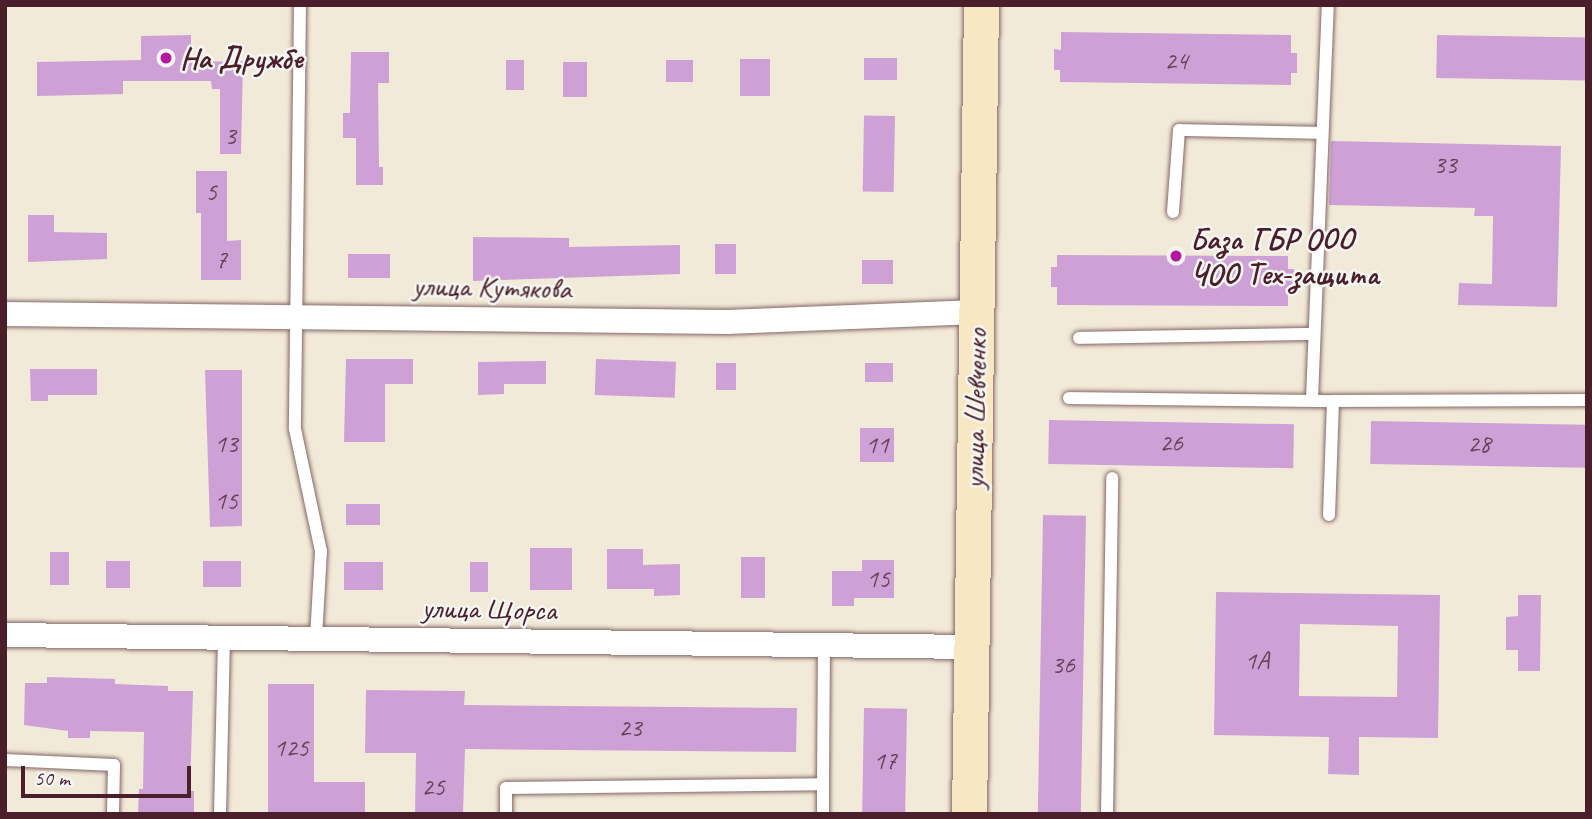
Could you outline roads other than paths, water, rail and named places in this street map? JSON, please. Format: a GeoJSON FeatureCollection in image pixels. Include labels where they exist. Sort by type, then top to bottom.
{"type":"FeatureCollection","features":[{"type":"Feature","properties":{"kind":"street","name":"улица Шевченко"},"geometry":{"type":"LineString","coordinates":[[970,814],[981,5]]}},
{"type":"Feature","properties":{"kind":"street","name":"улица Кутякова"},"geometry":{"type":"LineString","coordinates":[[5,314],[727,322],[977,312]]}},
{"type":"Feature","properties":{"kind":"street","name":"улица Щорса"},"geometry":{"type":"LineString","coordinates":[[5,635],[971,647]]}},
{"type":"Feature","properties":{"kind":"lane"},"geometry":{"type":"LineString","coordinates":[[300,5],[295,429],[321,551],[316,639]]}},
{"type":"Feature","properties":{"kind":"lane"},"geometry":{"type":"LineString","coordinates":[[1312,399],[1328,5]]}},
{"type":"Feature","properties":{"kind":"lane"},"geometry":{"type":"LineString","coordinates":[[1173,212],[1179,130],[1322,132]]}},
{"type":"Feature","properties":{"kind":"lane"},"geometry":{"type":"LineString","coordinates":[[1079,338],[1313,334]]}},
{"type":"Feature","properties":{"kind":"lane"},"geometry":{"type":"LineString","coordinates":[[1069,398],[1587,400]]}},
{"type":"Feature","properties":{"kind":"lane"},"geometry":{"type":"LineString","coordinates":[[1328,515],[1333,401]]}},
{"type":"Feature","properties":{"kind":"lane"},"geometry":{"type":"LineString","coordinates":[[1107,814],[1112,478]]}},
{"type":"Feature","properties":{"kind":"lane"},"geometry":{"type":"LineString","coordinates":[[220,814],[224,638]]}},
{"type":"Feature","properties":{"kind":"lane"},"geometry":{"type":"LineString","coordinates":[[823,814],[824,645]]}},
{"type":"Feature","properties":{"kind":"lane"},"geometry":{"type":"LineString","coordinates":[[5,760],[114,765],[113,814]]}},
{"type":"Feature","properties":{"kind":"lane"},"geometry":{"type":"LineString","coordinates":[[506,814],[506,788],[823,784]]}},
{"type":"Feature","properties":{"kind":"place","name":"На Дружбе"},"geometry":{"type":"Point","coordinates":[166,58]}},
{"type":"Feature","properties":{"kind":"place","name":"База ГБР ООО ЧОО Тех-защита"},"geometry":{"type":"Point","coordinates":[1176,256]}}]}
